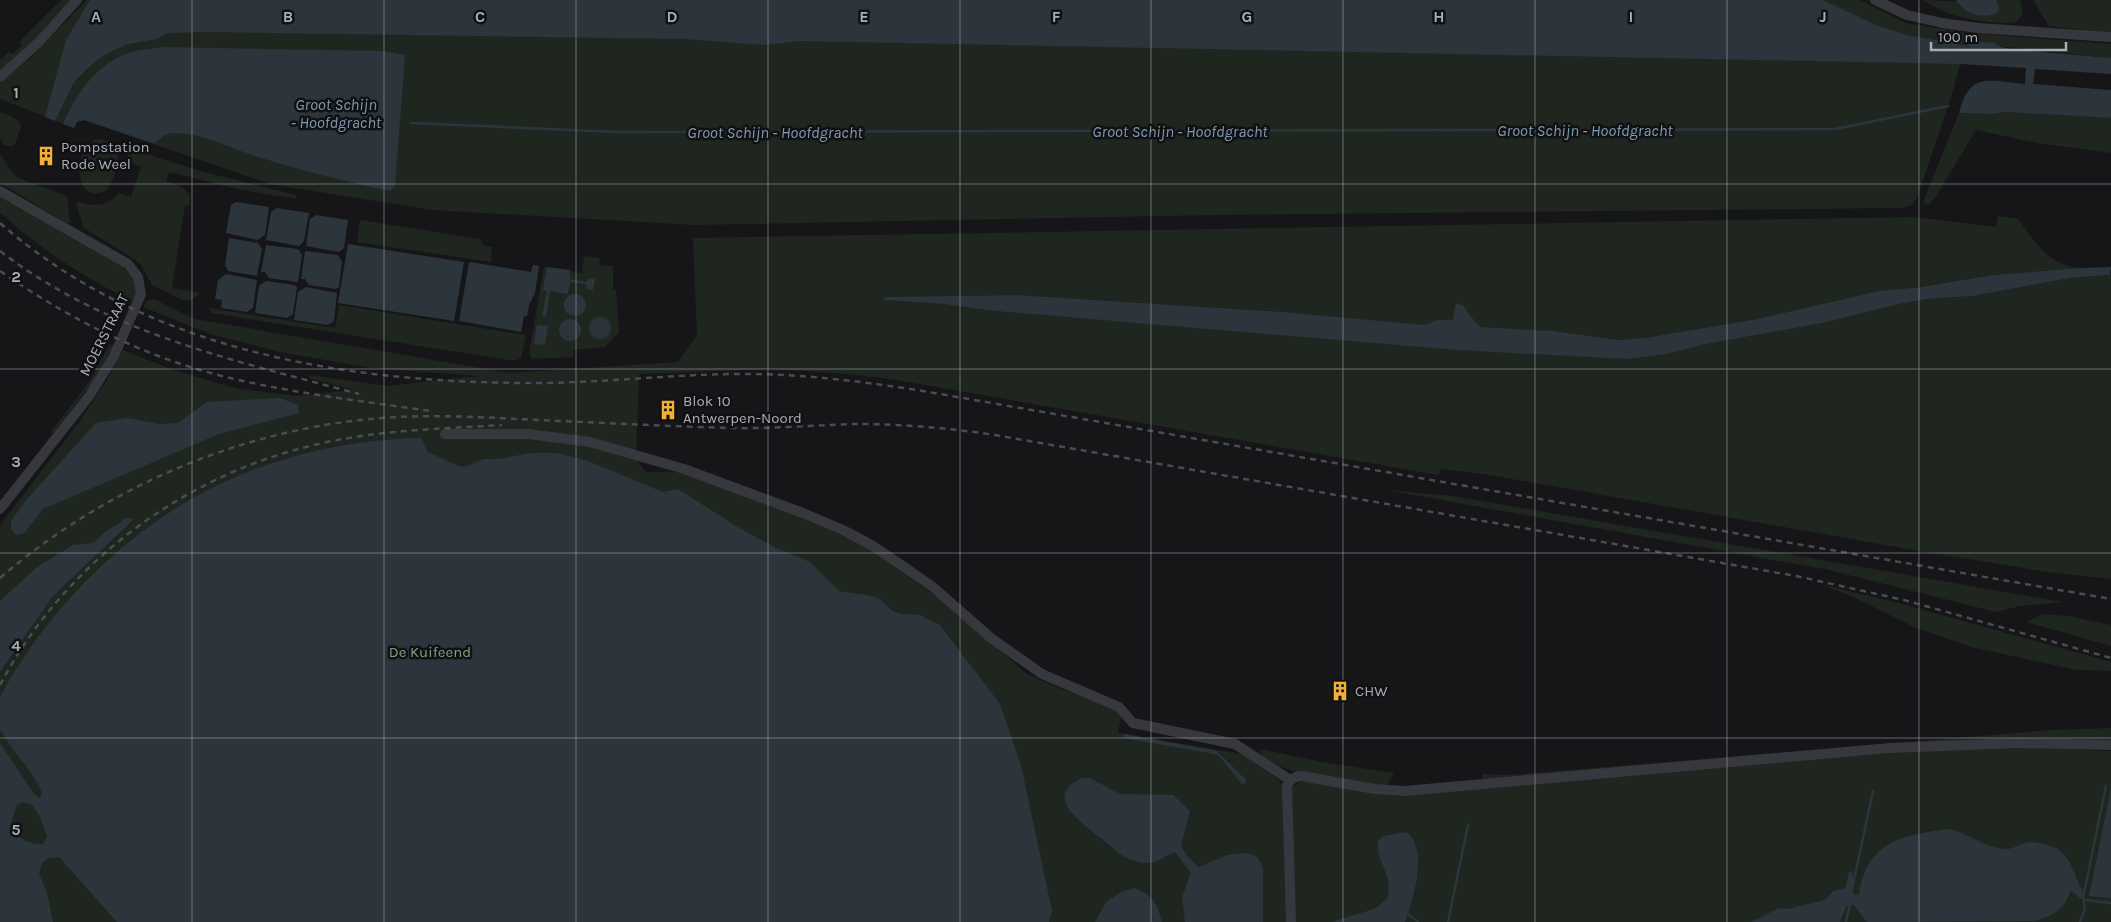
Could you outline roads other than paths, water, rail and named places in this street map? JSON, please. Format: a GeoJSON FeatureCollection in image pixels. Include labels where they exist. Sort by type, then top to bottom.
{"type":"FeatureCollection","features":[{"type":"Feature","properties":{"kind":"street"},"geometry":{"type":"LineString","coordinates":[[0,77],[39,42],[77,0]]}},
{"type":"Feature","properties":{"kind":"street"},"geometry":{"type":"LineString","coordinates":[[1875,0],[1907,16],[1942,23],[1978,28],[2111,37]]}},
{"type":"Feature","properties":{"kind":"street","name":"MOERSTRAAT"},"geometry":{"type":"LineString","coordinates":[[0,191],[128,264],[138,277],[141,294],[136,309],[107,368],[85,401],[0,509]]}},
{"type":"Feature","properties":{"kind":"street"},"geometry":{"type":"LineString","coordinates":[[445,434],[528,434],[590,442],[684,469],[811,516],[866,542],[907,569],[933,587],[991,638],[1042,674],[1119,707],[1133,723],[1235,744],[1290,780]]}},
{"type":"Feature","properties":{"kind":"street"},"geometry":{"type":"LineString","coordinates":[[1291,922],[1287,786],[1294,777],[1301,776],[1375,789],[1404,791],[1890,748],[2016,744],[2111,745]]}},
{"type":"Feature","properties":{"kind":"water"},"geometry":{"type":"Polygon","coordinates":[[[90,0],[1823,0],[1878,26],[1907,35],[1967,46],[1970,41],[1995,43],[2009,49],[2111,58],[2111,74],[2035,69],[2033,84],[2111,90],[2111,118],[2005,112],[1992,114],[1959,113],[1963,100],[1969,90],[1975,85],[1991,81],[2025,84],[2026,68],[1961,64],[800,41],[764,45],[685,39],[207,32],[167,33],[157,39],[128,44],[104,55],[74,82],[55,121],[45,117],[66,40],[90,0]]]}},
{"type":"Feature","properties":{"kind":"water"},"geometry":{"type":"Polygon","coordinates":[[[1956,0],[1997,0],[1999,8],[1998,12],[1992,15],[1980,16],[1964,9],[1956,0]]]}},
{"type":"Feature","properties":{"kind":"water","name":"Groot Schijn - Hoofdgracht"},"geometry":{"type":"Polygon","coordinates":[[[163,47],[383,51],[405,55],[395,187],[389,191],[322,175],[188,134],[168,134],[155,144],[84,120],[77,122],[74,128],[63,124],[82,90],[98,71],[108,63],[132,52],[163,47]]]}},
{"type":"Feature","properties":{"kind":"water"},"geometry":{"type":"Polygon","coordinates":[[[236,202],[269,207],[265,235],[258,240],[226,233],[231,205],[236,202]]]}},
{"type":"Feature","properties":{"kind":"water"},"geometry":{"type":"Polygon","coordinates":[[[277,208],[309,213],[304,241],[299,246],[266,240],[271,212],[277,208]]]}},
{"type":"Feature","properties":{"kind":"water"},"geometry":{"type":"Polygon","coordinates":[[[316,215],[348,220],[344,248],[339,252],[306,246],[310,219],[316,215]]]}},
{"type":"Feature","properties":{"kind":"water"},"geometry":{"type":"Polygon","coordinates":[[[229,238],[258,243],[262,249],[257,276],[228,271],[225,265],[229,238]]]}},
{"type":"Feature","properties":{"kind":"water"},"geometry":{"type":"Polygon","coordinates":[[[348,244],[464,262],[454,321],[338,303],[348,244]]]}},
{"type":"Feature","properties":{"kind":"water"},"geometry":{"type":"Polygon","coordinates":[[[266,245],[298,249],[302,255],[298,282],[269,278],[265,272],[261,272],[266,245]]]}},
{"type":"Feature","properties":{"kind":"water"},"geometry":{"type":"Polygon","coordinates":[[[305,251],[338,255],[342,262],[339,287],[336,289],[309,285],[305,279],[301,279],[305,251]]]}},
{"type":"Feature","properties":{"kind":"water"},"geometry":{"type":"Polygon","coordinates":[[[469,262],[531,272],[533,265],[539,266],[535,293],[529,305],[527,316],[524,316],[521,332],[459,321],[469,262]]]}},
{"type":"Feature","properties":{"kind":"water"},"geometry":{"type":"Polygon","coordinates":[[[547,267],[570,270],[570,279],[586,282],[589,279],[595,279],[593,290],[587,289],[586,284],[570,282],[568,294],[550,291],[546,317],[542,316],[547,291],[543,290],[547,267]]]}},
{"type":"Feature","properties":{"kind":"water"},"geometry":{"type":"Polygon","coordinates":[[[2111,267],[2110,275],[2070,278],[1973,296],[1927,299],[1822,323],[1705,344],[1666,354],[1628,359],[1457,350],[884,300],[884,297],[1017,295],[1284,312],[1425,325],[1437,320],[1453,320],[1456,303],[1464,306],[1480,327],[1553,331],[1619,340],[1645,338],[1757,319],[1878,291],[1921,287],[1993,275],[2111,267]]]}},
{"type":"Feature","properties":{"kind":"water"},"geometry":{"type":"Polygon","coordinates":[[[226,274],[257,280],[253,308],[247,312],[221,308],[222,300],[215,299],[218,280],[226,274]]]}},
{"type":"Feature","properties":{"kind":"water"},"geometry":{"type":"Polygon","coordinates":[[[266,281],[297,287],[293,314],[287,318],[255,313],[259,286],[266,281]]]}},
{"type":"Feature","properties":{"kind":"water"},"geometry":{"type":"Polygon","coordinates":[[[306,287],[337,293],[334,321],[328,325],[294,320],[298,292],[306,287]]]}},
{"type":"Feature","properties":{"kind":"water"},"geometry":{"type":"Polygon","coordinates":[[[571,294],[579,294],[586,301],[586,309],[579,316],[571,316],[564,309],[564,301],[571,294]]]}},
{"type":"Feature","properties":{"kind":"water"},"geometry":{"type":"Polygon","coordinates":[[[596,317],[604,317],[611,324],[611,332],[604,339],[596,339],[589,332],[589,324],[596,317]]]}},
{"type":"Feature","properties":{"kind":"water"},"geometry":{"type":"Polygon","coordinates":[[[566,319],[574,319],[581,326],[581,334],[574,341],[566,341],[559,334],[559,326],[566,319]]]}},
{"type":"Feature","properties":{"kind":"water"},"geometry":{"type":"Polygon","coordinates":[[[537,325],[548,326],[545,345],[534,344],[537,325]]]}},
{"type":"Feature","properties":{"kind":"water"},"geometry":{"type":"Polygon","coordinates":[[[280,398],[298,405],[299,413],[219,434],[43,509],[24,533],[16,535],[11,529],[11,521],[27,499],[96,423],[127,418],[160,424],[178,423],[207,402],[280,398]]]}},
{"type":"Feature","properties":{"kind":"water","name":"De Kuifeend"},"geometry":{"type":"Polygon","coordinates":[[[421,438],[428,452],[458,466],[465,467],[483,459],[499,459],[531,453],[557,453],[588,461],[663,492],[678,489],[736,526],[776,548],[810,562],[839,591],[872,596],[881,600],[892,611],[901,614],[919,615],[940,625],[1000,704],[1021,765],[1052,911],[1049,922],[117,922],[59,857],[49,858],[42,863],[39,873],[47,893],[53,922],[0,922],[0,743],[34,794],[40,798],[42,792],[31,772],[0,729],[0,699],[10,679],[35,641],[72,596],[111,557],[154,523],[199,495],[247,472],[299,455],[353,444],[421,438]],[[23,802],[17,805],[11,831],[26,841],[34,844],[43,844],[47,836],[39,815],[31,804],[23,802]]]}},
{"type":"Feature","properties":{"kind":"water"},"geometry":{"type":"Polygon","coordinates":[[[125,518],[134,519],[53,596],[0,672],[0,601],[37,567],[73,545],[94,543],[101,535],[125,518]]]}},
{"type":"Feature","properties":{"kind":"water"},"geometry":{"type":"Polygon","coordinates":[[[1125,734],[1217,751],[1246,780],[1246,783],[1242,784],[1219,756],[1215,754],[1123,738],[1122,736],[1125,734]]]}},
{"type":"Feature","properties":{"kind":"water"},"geometry":{"type":"Polygon","coordinates":[[[1083,778],[1090,778],[1120,794],[1173,795],[1190,811],[1181,846],[1187,856],[1199,867],[1227,855],[1244,853],[1252,854],[1258,858],[1263,867],[1263,922],[1185,922],[1182,897],[1191,873],[1175,852],[1151,863],[1127,858],[1085,825],[1069,809],[1065,801],[1065,793],[1071,785],[1083,778]]]}},
{"type":"Feature","properties":{"kind":"water"},"geometry":{"type":"Polygon","coordinates":[[[2111,789],[2111,898],[2089,896],[2111,789]]]}},
{"type":"Feature","properties":{"kind":"water"},"geometry":{"type":"Polygon","coordinates":[[[1949,829],[1984,844],[1999,848],[2010,849],[2029,842],[2056,848],[2067,858],[2070,864],[2083,891],[2081,899],[2071,890],[2058,911],[2034,921],[1867,922],[1854,905],[1846,907],[1840,922],[1751,922],[1779,908],[1787,909],[1825,900],[1833,891],[1845,888],[1849,872],[1852,871],[1853,895],[1859,894],[1863,876],[1870,862],[1890,844],[1917,834],[1949,829]]]}},
{"type":"Feature","properties":{"kind":"water"},"geometry":{"type":"Polygon","coordinates":[[[1407,832],[1414,840],[1418,863],[1415,888],[1405,922],[1331,922],[1374,909],[1387,899],[1389,882],[1379,856],[1378,841],[1383,836],[1407,832]]]}},
{"type":"Feature","properties":{"kind":"water"},"geometry":{"type":"Polygon","coordinates":[[[1134,888],[1149,896],[1158,910],[1162,922],[1095,922],[1106,902],[1121,892],[1134,888]]]}},
{"type":"Feature","properties":{"kind":"waterway","name":"Groot Schijn - Hoofdgracht"},"geometry":{"type":"LineString","coordinates":[[411,123],[617,132],[1835,129],[1948,106]]}},
{"type":"Feature","properties":{"kind":"waterway"},"geometry":{"type":"LineString","coordinates":[[2083,898],[2106,786]]}},
{"type":"Feature","properties":{"kind":"waterway"},"geometry":{"type":"LineString","coordinates":[[1853,884],[1873,791]]}},
{"type":"Feature","properties":{"kind":"waterway"},"geometry":{"type":"LineString","coordinates":[[1448,922],[1468,825]]}},
{"type":"Feature","properties":{"kind":"waterway"},"geometry":{"type":"LineString","coordinates":[[2080,922],[2085,909],[2083,897]]}},
{"type":"Feature","properties":{"kind":"waterway"},"geometry":{"type":"LineString","coordinates":[[2085,900],[2111,903]]}},
{"type":"Feature","properties":{"kind":"waterway"},"geometry":{"type":"LineString","coordinates":[[1846,922],[1850,904]]}},
{"type":"Feature","properties":{"kind":"waterway"},"geometry":{"type":"LineString","coordinates":[[1408,914],[1418,922]]}},
{"type":"Feature","properties":{"kind":"railway"},"geometry":{"type":"LineString","coordinates":[[0,223],[57,267],[118,302],[183,330],[251,351],[320,366],[391,376],[463,381],[559,383],[755,374],[804,376],[876,384],[2111,599]]}},
{"type":"Feature","properties":{"kind":"railway"},"geometry":{"type":"LineString","coordinates":[[0,251],[41,279],[83,303],[127,323],[218,355],[359,394]]}},
{"type":"Feature","properties":{"kind":"railway"},"geometry":{"type":"LineString","coordinates":[[0,271],[52,304],[106,334],[192,368],[274,387],[431,411]]}},
{"type":"Feature","properties":{"kind":"railway"},"geometry":{"type":"LineString","coordinates":[[0,578],[42,544],[88,514],[136,488],[186,465],[237,446],[290,432],[344,422],[398,417],[443,416],[731,428],[855,424],[890,425],[943,428],[995,435],[1796,576],[1904,600],[2111,658]]}},
{"type":"Feature","properties":{"kind":"railway"},"geometry":{"type":"LineString","coordinates":[[0,685],[26,641],[58,601],[93,564],[132,531],[174,503],[218,479],[265,459],[337,440],[408,431],[502,425]]}},
{"type":"Feature","properties":{"kind":"place","name":"Pompstation Rode Weel"},"geometry":{"type":"Point","coordinates":[46,156]}},
{"type":"Feature","properties":{"kind":"place","name":"Blok 10 Antwerpen-Noord"},"geometry":{"type":"Point","coordinates":[668,410]}},
{"type":"Feature","properties":{"kind":"place","name":"CHW"},"geometry":{"type":"Point","coordinates":[1340,691]}}]}
